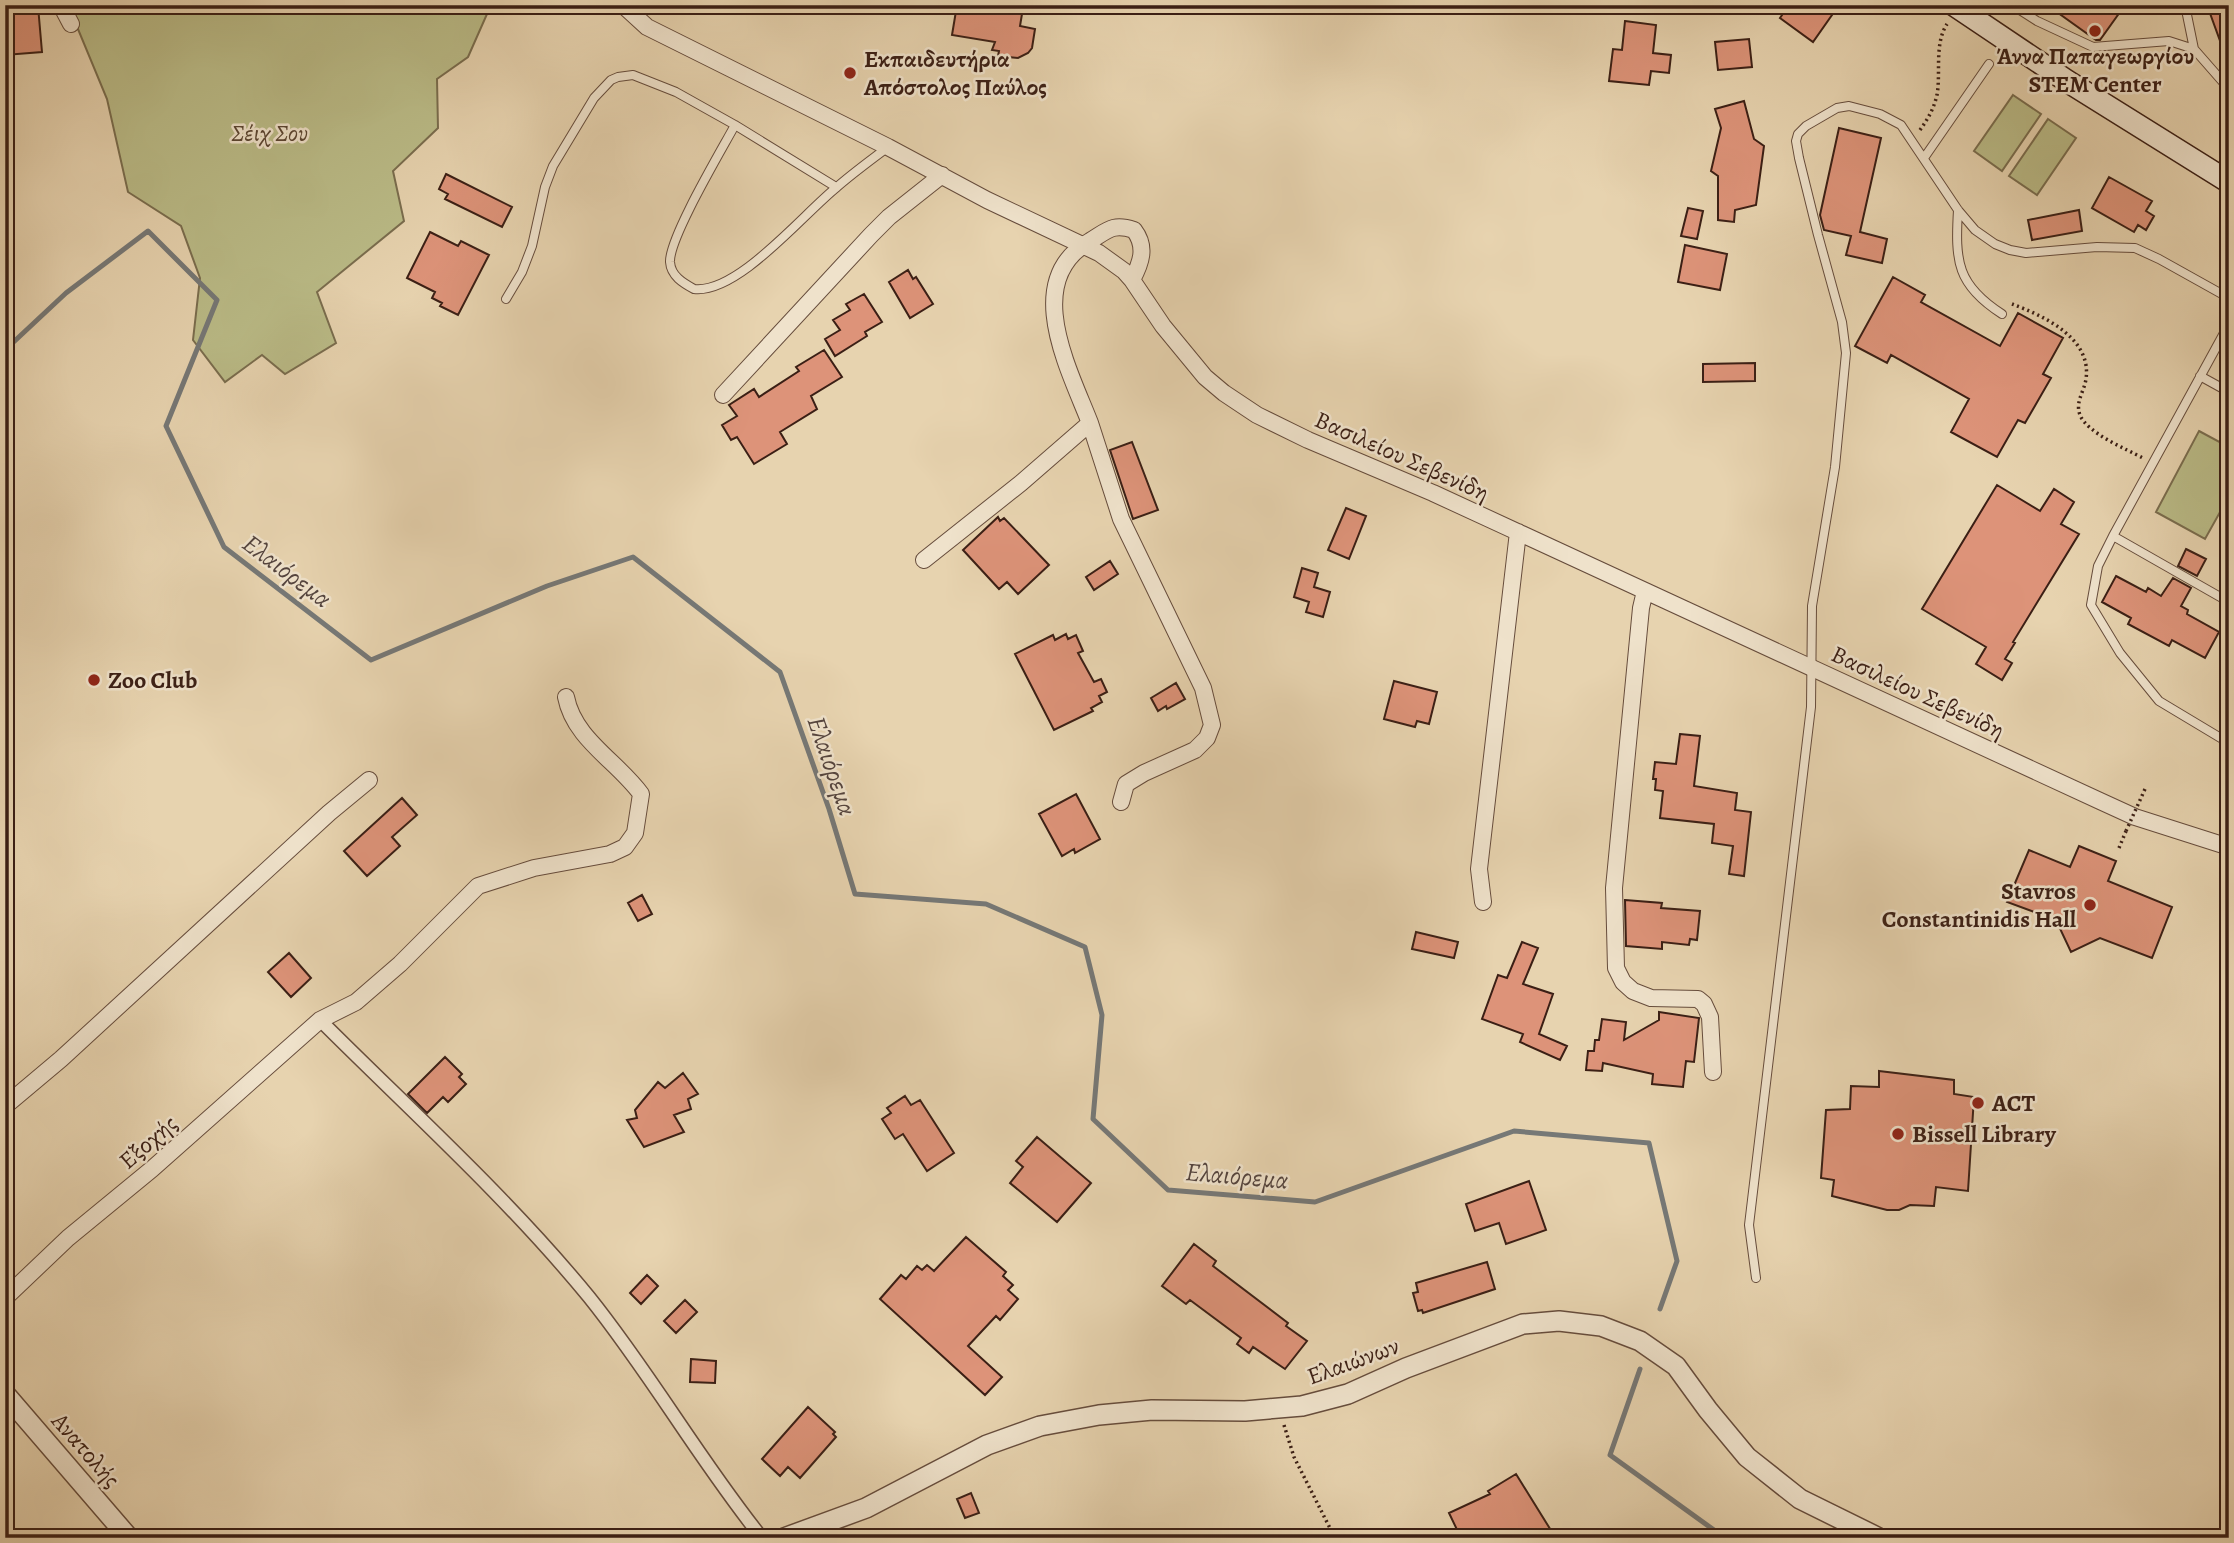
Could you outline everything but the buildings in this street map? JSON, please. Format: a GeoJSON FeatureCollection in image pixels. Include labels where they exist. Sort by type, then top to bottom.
{"type":"FeatureCollection","features":[{"type":"Feature","properties":{"kind":"main road"},"geometry":{"type":"LineString","coordinates":[[1968,10],[2078,88],[2229,182]]}},
{"type":"Feature","properties":{"kind":"street"},"geometry":{"type":"LineString","coordinates":[[61,5],[71,24]]}},
{"type":"Feature","properties":{"kind":"street","name":"Βασιλείου Σεβενίδη"},"geometry":{"type":"LineString","coordinates":[[623,5],[647,27],[888,146],[987,200],[1084,244],[1113,263],[1132,280],[1179,347],[1205,377],[1244,407],[1278,427],[1518,532],[2135,817],[2229,847]]}},
{"type":"Feature","properties":{"kind":"street"},"geometry":{"type":"LineString","coordinates":[[723,396],[862,244],[942,175]]}},
{"type":"Feature","properties":{"kind":"street"},"geometry":{"type":"LineString","coordinates":[[1121,802],[1126,784],[1195,750],[1208,738],[1212,725],[1203,688],[1121,519],[1090,423],[1057,337],[1054,303],[1057,276],[1084,244],[1114,226],[1134,230],[1143,250],[1132,280]]}},
{"type":"Feature","properties":{"kind":"street"},"geometry":{"type":"LineString","coordinates":[[924,559],[1029,476],[1090,423]]}},
{"type":"Feature","properties":{"kind":"street"},"geometry":{"type":"LineString","coordinates":[[1483,902],[1479,869],[1518,532]]}},
{"type":"Feature","properties":{"kind":"street"},"geometry":{"type":"LineString","coordinates":[[1645,591],[1641,608],[1614,888],[1616,968],[1623,982],[1633,991],[1651,998],[1698,999],[1704,1004],[1710,1017],[1713,1072]]}},
{"type":"Feature","properties":{"kind":"street","name":"Εξοχής"},"geometry":{"type":"LineString","coordinates":[[5,1298],[68,1238],[152,1170],[320,1020],[356,1002],[400,964],[478,886],[534,867],[610,853],[625,847],[635,833],[641,794],[584,733],[569,711],[566,697]]}},
{"type":"Feature","properties":{"kind":"street"},"geometry":{"type":"LineString","coordinates":[[5,1106],[61,1059],[329,813],[369,780]]}},
{"type":"Feature","properties":{"kind":"street"},"geometry":{"type":"LineString","coordinates":[[320,1020],[505,1202],[586,1294],[762,1538]]}},
{"type":"Feature","properties":{"kind":"street","name":"Ελαιώνων"},"geometry":{"type":"LineString","coordinates":[[784,1538],[866,1508],[987,1445],[1040,1426],[1075,1418],[1152,1410],[1279,1409],[1348,1394],[1406,1368],[1523,1324],[1559,1321],[1601,1326],[1640,1341],[1676,1366],[1747,1457],[1800,1499],[1879,1538]]}},
{"type":"Feature","properties":{"kind":"street","name":"Ανατολής"},"geometry":{"type":"LineString","coordinates":[[5,1394],[129,1538]]}},
{"type":"Feature","properties":{"kind":"lane"},"geometry":{"type":"LineString","coordinates":[[2012,5],[2038,21],[2093,47],[2169,41],[2194,49]]}},
{"type":"Feature","properties":{"kind":"lane"},"geometry":{"type":"LineString","coordinates":[[2185,5],[2194,49],[2229,89]]}},
{"type":"Feature","properties":{"kind":"lane"},"geometry":{"type":"LineString","coordinates":[[1924,158],[1989,64]]}},
{"type":"Feature","properties":{"kind":"lane"},"geometry":{"type":"LineString","coordinates":[[506,299],[533,247],[545,187],[553,166],[582,114],[611,80],[626,75],[642,78],[676,92],[836,187]]}},
{"type":"Feature","properties":{"kind":"lane"},"geometry":{"type":"LineString","coordinates":[[1756,1278],[1749,1225],[1811,707],[1812,606],[1835,467],[1846,346],[1796,138],[1802,129],[1830,111],[1849,106],[1892,119],[1901,125],[1913,140],[1958,210],[1980,234],[2010,250],[2033,253],[2090,247],[2134,248],[2229,298]]}},
{"type":"Feature","properties":{"kind":"lane"},"geometry":{"type":"LineString","coordinates":[[735,125],[671,251],[670,260],[675,274],[688,286],[702,290],[730,280],[754,263],[836,187],[888,146]]}},
{"type":"Feature","properties":{"kind":"lane"},"geometry":{"type":"LineString","coordinates":[[1958,210],[1959,264],[1967,284],[1982,301],[1999,312]]}},
{"type":"Feature","properties":{"kind":"lane"},"geometry":{"type":"LineString","coordinates":[[2229,324],[2098,566],[2091,605],[2120,653],[2159,701],[2229,743]]}},
{"type":"Feature","properties":{"kind":"lane"},"geometry":{"type":"LineString","coordinates":[[2200,376],[2229,392]]}},
{"type":"Feature","properties":{"kind":"lane"},"geometry":{"type":"LineString","coordinates":[[2113,536],[2229,602]]}},
{"type":"Feature","properties":{"kind":"path"},"geometry":{"type":"LineString","coordinates":[[1913,140],[1930,117],[1937,93],[1944,29],[1968,10]]}},
{"type":"Feature","properties":{"kind":"path"},"geometry":{"type":"LineString","coordinates":[[1999,312],[2000,304],[2015,304],[2049,321],[2076,340],[2087,364],[2086,382],[2078,404],[2085,424],[2110,441],[2153,463]]}},
{"type":"Feature","properties":{"kind":"path"},"geometry":{"type":"LineString","coordinates":[[2119,848],[2145,789]]}},
{"type":"Feature","properties":{"kind":"path"},"geometry":{"type":"LineString","coordinates":[[1279,1409],[1294,1457],[1335,1538]]}},
{"type":"Feature","properties":{"kind":"green space","name":"Σέιχ Σου"},"geometry":{"type":"Polygon","coordinates":[[[68,5],[491,5],[468,57],[437,79],[438,128],[393,171],[404,221],[317,292],[336,343],[285,374],[262,355],[225,382],[193,340],[200,278],[181,226],[128,192],[107,99],[68,5]]]}},
{"type":"Feature","properties":{"kind":"green space"},"geometry":{"type":"Polygon","coordinates":[[[2013,95],[2041,114],[2002,171],[1974,151],[2013,95]]]}},
{"type":"Feature","properties":{"kind":"green space"},"geometry":{"type":"Polygon","coordinates":[[[2048,119],[2076,138],[2037,195],[2009,176],[2048,119]]]}},
{"type":"Feature","properties":{"kind":"green space"},"geometry":{"type":"Polygon","coordinates":[[[2199,431],[2229,447],[2229,496],[2205,539],[2156,512],[2199,431]]]}},
{"type":"Feature","properties":{"kind":"waterway","name":"Ελαιόρεμα"},"geometry":{"type":"LineString","coordinates":[[5,350],[66,293],[148,231],[217,300],[166,426],[224,547],[371,660],[547,586],[633,557],[780,672],[829,809],[855,894],[986,904],[1085,947],[1102,1015],[1093,1119],[1168,1190],[1315,1202],[1514,1131],[1649,1143],[1677,1261],[1660,1309]]}},
{"type":"Feature","properties":{"kind":"waterway","name":"Ελαιόρεμα"},"geometry":{"type":"LineString","coordinates":[[1640,1369],[1610,1455],[1725,1538]]}},
{"type":"Feature","properties":{"kind":"place","name":"Άννα Παπαγεωργίου STEM Center"},"geometry":{"type":"Point","coordinates":[2095,31]}},
{"type":"Feature","properties":{"kind":"place","name":"Εκπαιδευτήρια Απόστολος Παύλος"},"geometry":{"type":"Point","coordinates":[850,73]}},
{"type":"Feature","properties":{"kind":"place","name":"Zoo Club"},"geometry":{"type":"Point","coordinates":[94,680]}},
{"type":"Feature","properties":{"kind":"place","name":"Stavros Constantinidis Hall"},"geometry":{"type":"Point","coordinates":[2090,905]}},
{"type":"Feature","properties":{"kind":"place","name":"ACT"},"geometry":{"type":"Point","coordinates":[1978,1103]}},
{"type":"Feature","properties":{"kind":"place","name":"Bissell Library"},"geometry":{"type":"Point","coordinates":[1898,1134]}}]}
